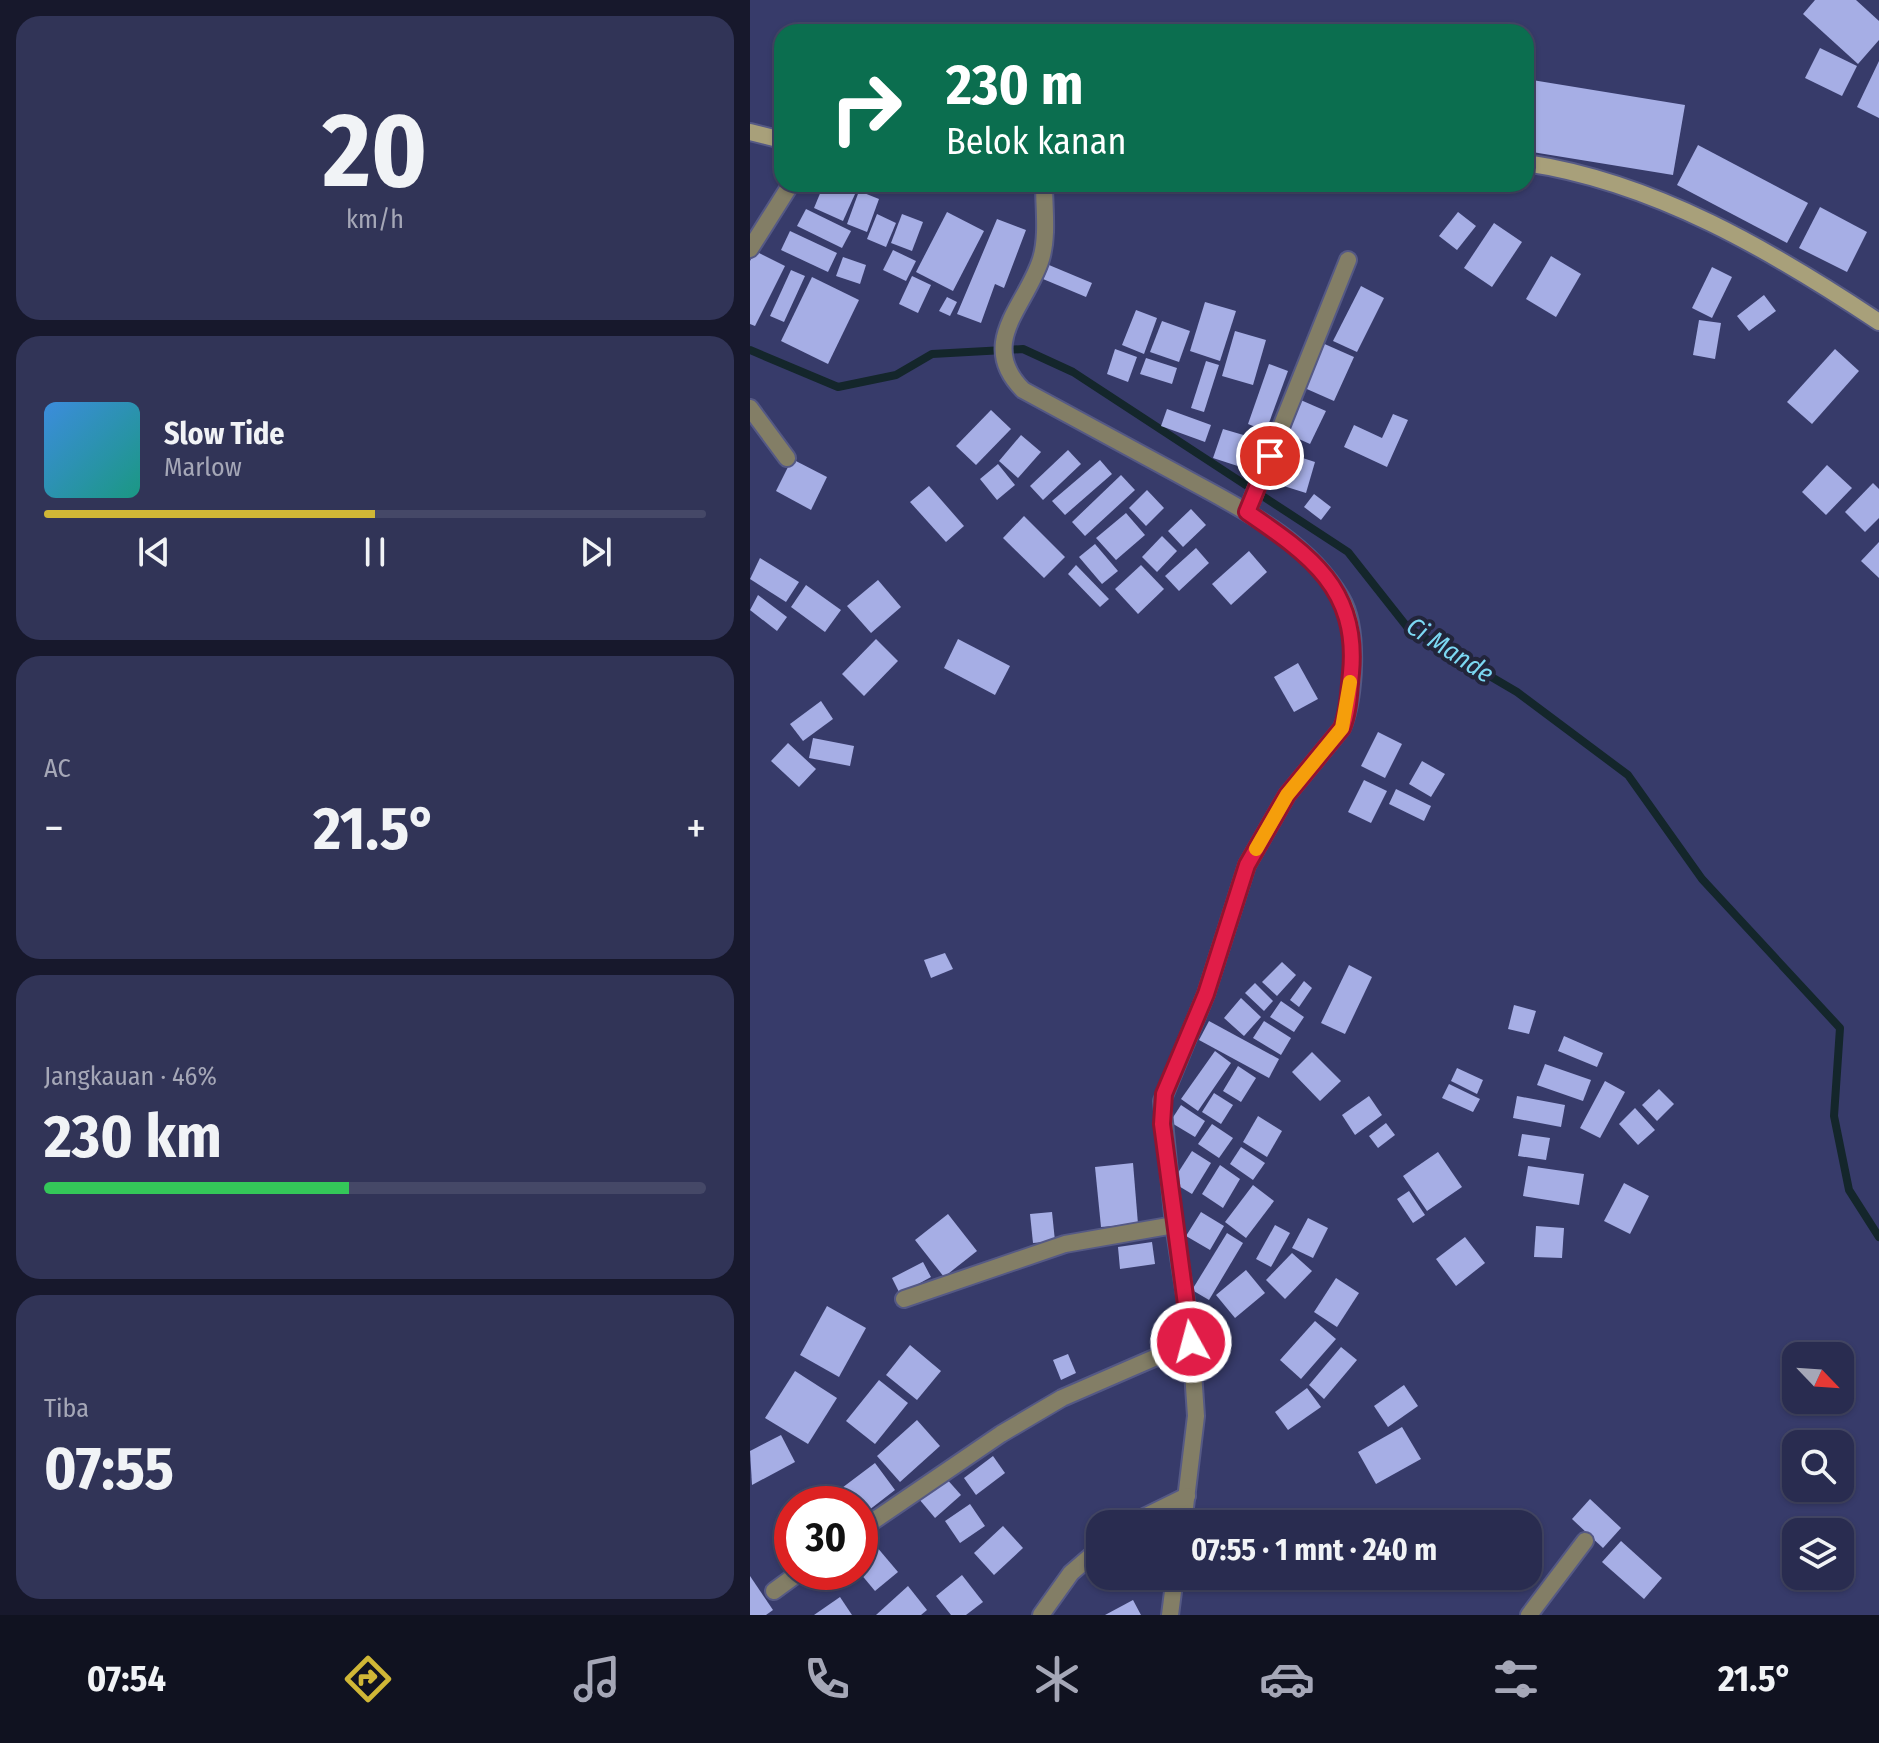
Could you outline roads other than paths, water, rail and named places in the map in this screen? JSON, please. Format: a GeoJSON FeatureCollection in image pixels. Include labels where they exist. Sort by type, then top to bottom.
{"type":"FeatureCollection","features":[{"type":"Feature","properties":{"kind":"main road"},"geometry":{"type":"LineString","coordinates":[[750,132],[774,138]]}},
{"type":"Feature","properties":{"kind":"main road"},"geometry":{"type":"LineString","coordinates":[[1534,164],[1586,174],[1667,202],[1740,239],[1879,322]]}},
{"type":"Feature","properties":{"kind":"street"},"geometry":{"type":"LineString","coordinates":[[750,249],[786,192]]}},
{"type":"Feature","properties":{"kind":"street"},"geometry":{"type":"LineString","coordinates":[[1044,192],[1040,263],[1016,307],[1004,341],[1004,359],[1011,378],[1023,390],[1247,512],[1311,560],[1343,600],[1354,643],[1347,716],[1335,740],[1287,795],[1247,865],[1206,994],[1164,1094],[1162,1124],[1191,1342],[1196,1416],[1185,1510]]}},
{"type":"Feature","properties":{"kind":"street"},"geometry":{"type":"LineString","coordinates":[[1247,512],[1348,260]]}},
{"type":"Feature","properties":{"kind":"street"},"geometry":{"type":"LineString","coordinates":[[750,408],[787,458]]}},
{"type":"Feature","properties":{"kind":"street"},"geometry":{"type":"LineString","coordinates":[[904,1299],[1065,1244],[1174,1225]]}},
{"type":"Feature","properties":{"kind":"street"},"geometry":{"type":"LineString","coordinates":[[878,1518],[1001,1434],[1062,1398],[1191,1342]]}},
{"type":"Feature","properties":{"kind":"street"},"geometry":{"type":"LineString","coordinates":[[1158,1510],[1187,1496]]}},
{"type":"Feature","properties":{"kind":"street"},"geometry":{"type":"LineString","coordinates":[[1529,1615],[1585,1541]]}},
{"type":"Feature","properties":{"kind":"street"},"geometry":{"type":"LineString","coordinates":[[1041,1615],[1071,1573],[1086,1560]]}},
{"type":"Feature","properties":{"kind":"street"},"geometry":{"type":"LineString","coordinates":[[1170,1615],[1173,1590]]}},
{"type":"Feature","properties":{"kind":"waterway","name":"Ci Mande"},"geometry":{"type":"LineString","coordinates":[[750,350],[838,387],[896,375],[932,354],[1023,349],[1073,372],[1348,552],[1408,628],[1517,692],[1628,775],[1702,879],[1840,1028],[1834,1116],[1849,1190],[1879,1237]]}}]}
